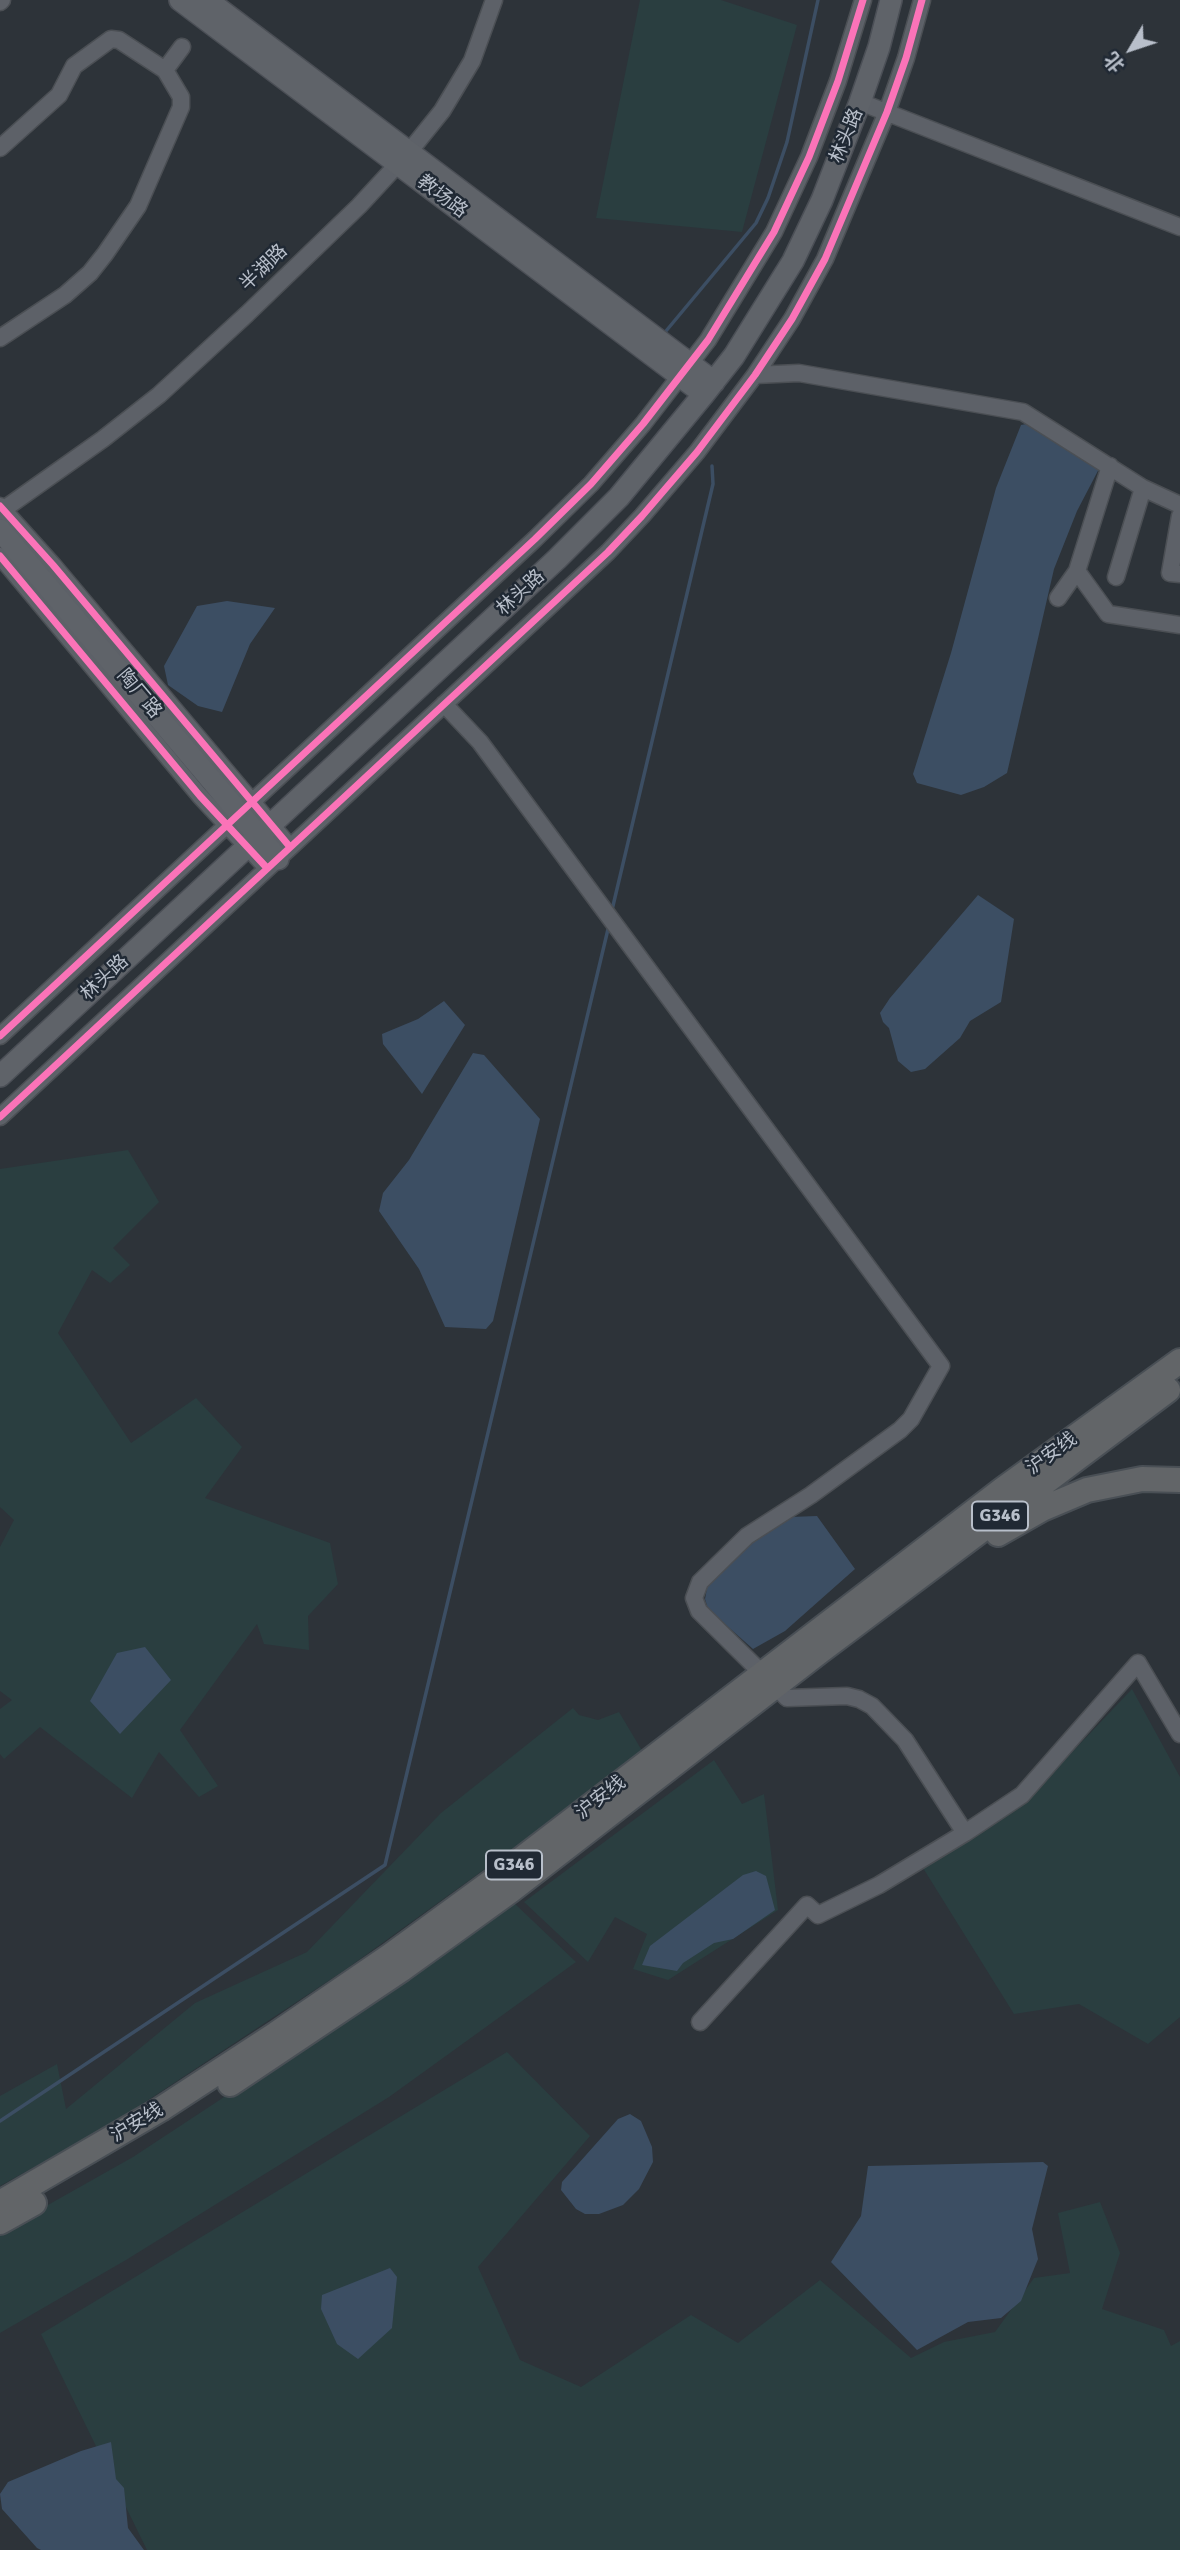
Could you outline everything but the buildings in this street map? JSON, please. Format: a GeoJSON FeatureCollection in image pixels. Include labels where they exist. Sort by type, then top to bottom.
{"type":"FeatureCollection","features":[{"type":"Feature","properties":{"kind":"highway"},"geometry":{"type":"LineString","coordinates":[[1002,1490],[1180,1342]]}},
{"type":"Feature","properties":{"kind":"highway","name":"沪安线"},"geometry":{"type":"LineString","coordinates":[[0,2222],[169,2123],[286,2048],[510,1891],[1002,1490],[1180,1361]]}},
{"type":"Feature","properties":{"kind":"highway","name":"沪安线"},"geometry":{"type":"LineString","coordinates":[[0,2203],[162,2109],[390,1956],[769,1680],[820,1652],[1180,1381]]}},
{"type":"Feature","properties":{"kind":"highway"},"geometry":{"type":"LineString","coordinates":[[820,1652],[991,1538],[1042,1509],[1087,1490],[1142,1479],[1180,1480]]}},
{"type":"Feature","properties":{"kind":"main road","name":"教场路"},"geometry":{"type":"LineString","coordinates":[[180,0],[403,158],[709,388]]}},
{"type":"Feature","properties":{"kind":"main road","name":"教场路"},"geometry":{"type":"LineString","coordinates":[[207,0],[403,158]]}},
{"type":"Feature","properties":{"kind":"main road","name":"林头路"},"geometry":{"type":"LineString","coordinates":[[0,1076],[557,559],[619,497],[734,356],[793,261],[822,200],[860,102],[880,47],[891,0]]}},
{"type":"Feature","properties":{"kind":"main road","name":"陶厂路"},"geometry":{"type":"LineString","coordinates":[[1,514],[239,814],[278,858]]}},
{"type":"Feature","properties":{"kind":"street","name":"半湖路"},"geometry":{"type":"LineString","coordinates":[[1,514],[159,395],[359,206],[442,111],[472,61],[494,0]]}},
{"type":"Feature","properties":{"kind":"street"},"geometry":{"type":"LineString","coordinates":[[0,1036],[591,484],[643,424],[739,293],[795,191],[838,81],[863,0]]}},
{"type":"Feature","properties":{"kind":"street"},"geometry":{"type":"LineString","coordinates":[[0,1116],[608,552],[697,452],[755,375],[792,319],[825,259],[887,112],[922,0]]}},
{"type":"Feature","properties":{"kind":"street"},"geometry":{"type":"LineString","coordinates":[[0,148],[59,95],[75,66],[104,42],[119,40],[165,71],[181,97],[181,107],[138,206],[106,254],[79,283],[49,308],[0,338]]}},
{"type":"Feature","properties":{"kind":"street"},"geometry":{"type":"LineString","coordinates":[[165,71],[183,47]]}},
{"type":"Feature","properties":{"kind":"street"},"geometry":{"type":"LineString","coordinates":[[860,102],[1180,227]]}},
{"type":"Feature","properties":{"kind":"street"},"geometry":{"type":"LineString","coordinates":[[755,375],[799,373],[1010,408],[1034,418],[1143,488],[1180,505]]}},
{"type":"Feature","properties":{"kind":"street"},"geometry":{"type":"LineString","coordinates":[[1058,598],[1077,570],[1110,466]]}},
{"type":"Feature","properties":{"kind":"street"},"geometry":{"type":"LineString","coordinates":[[1116,577],[1143,488]]}},
{"type":"Feature","properties":{"kind":"street"},"geometry":{"type":"LineString","coordinates":[[1180,516],[1170,573],[1180,574]]}},
{"type":"Feature","properties":{"kind":"street"},"geometry":{"type":"LineString","coordinates":[[0,556],[239,814]]}},
{"type":"Feature","properties":{"kind":"street"},"geometry":{"type":"LineString","coordinates":[[1077,570],[1108,614],[1180,625]]}},
{"type":"Feature","properties":{"kind":"street"},"geometry":{"type":"LineString","coordinates":[[444,704],[480,742],[941,1366],[911,1419],[900,1430],[747,1536],[700,1582],[694,1598],[699,1611],[788,1698],[847,1696],[872,1706],[905,1740],[965,1833]]}},
{"type":"Feature","properties":{"kind":"street"},"geometry":{"type":"LineString","coordinates":[[700,2022],[807,1906],[818,1915],[879,1885],[1022,1796],[1138,1663],[1180,1734]]}},
{"type":"Feature","properties":{"kind":"green space"},"geometry":{"type":"Polygon","coordinates":[[[640,0],[721,0],[797,25],[742,232],[596,218],[640,0]]]}},
{"type":"Feature","properties":{"kind":"green space"},"geometry":{"type":"Polygon","coordinates":[[[128,1150],[159,1202],[113,1248],[130,1265],[110,1283],[92,1270],[58,1333],[131,1443],[196,1398],[242,1447],[205,1498],[330,1543],[338,1584],[308,1616],[309,1650],[264,1644],[257,1624],[180,1730],[218,1786],[199,1797],[159,1752],[132,1798],[40,1727],[4,1759],[0,1754],[0,1709],[12,1700],[0,1691],[0,1547],[14,1520],[0,1507],[0,1169],[128,1150]]]}},
{"type":"Feature","properties":{"kind":"green space"},"geometry":{"type":"Polygon","coordinates":[[[1132,1689],[1180,1777],[1180,2017],[1148,2044],[1079,2004],[1014,2014],[923,1868],[1020,1807],[1132,1689]]]}},
{"type":"Feature","properties":{"kind":"green space"},"geometry":{"type":"Polygon","coordinates":[[[573,1708],[579,1715],[598,1720],[619,1712],[644,1754],[345,1970],[112,2124],[0,2186],[0,2096],[57,2064],[66,2109],[195,2003],[307,1952],[441,1813],[573,1708]]]}},
{"type":"Feature","properties":{"kind":"green space"},"geometry":{"type":"Polygon","coordinates":[[[714,1760],[742,1804],[764,1794],[778,1910],[668,1980],[633,1969],[647,1934],[615,1917],[588,1962],[524,1902],[714,1760]]]}},
{"type":"Feature","properties":{"kind":"green space"},"geometry":{"type":"Polygon","coordinates":[[[512,1901],[576,1962],[389,2097],[126,2260],[0,2333],[0,2232],[133,2157],[367,2003],[512,1901]]]}},
{"type":"Feature","properties":{"kind":"green space"},"geometry":{"type":"Polygon","coordinates":[[[507,2052],[590,2136],[478,2267],[520,2360],[581,2387],[691,2315],[738,2343],[820,2280],[911,2358],[944,2342],[995,2332],[1034,2278],[1070,2273],[1058,2213],[1100,2202],[1120,2253],[1102,2309],[1164,2330],[1171,2346],[1180,2341],[1180,2550],[147,2550],[41,2334],[507,2052]]]}},
{"type":"Feature","properties":{"kind":"water"},"geometry":{"type":"Polygon","coordinates":[[[1037,422],[1101,465],[1077,511],[1054,569],[1007,773],[984,787],[961,795],[917,783],[913,774],[951,653],[996,488],[1021,425],[1037,422]]]}},
{"type":"Feature","properties":{"kind":"water"},"geometry":{"type":"Polygon","coordinates":[[[227,601],[275,608],[250,644],[222,712],[198,706],[168,685],[164,666],[197,606],[227,601]]]}},
{"type":"Feature","properties":{"kind":"water"},"geometry":{"type":"Polygon","coordinates":[[[978,895],[1014,919],[1001,1002],[970,1021],[960,1038],[925,1069],[911,1072],[898,1061],[889,1028],[880,1013],[978,895]]]}},
{"type":"Feature","properties":{"kind":"water"},"geometry":{"type":"Polygon","coordinates":[[[444,1001],[465,1025],[422,1094],[383,1044],[382,1034],[418,1019],[444,1001]]]}},
{"type":"Feature","properties":{"kind":"water"},"geometry":{"type":"Polygon","coordinates":[[[473,1053],[484,1055],[540,1119],[493,1321],[486,1329],[445,1327],[419,1269],[379,1211],[383,1193],[409,1160],[473,1053]]]}},
{"type":"Feature","properties":{"kind":"water"},"geometry":{"type":"Polygon","coordinates":[[[817,1516],[855,1569],[785,1631],[753,1649],[708,1609],[705,1599],[708,1583],[750,1541],[790,1517],[817,1516]]]}},
{"type":"Feature","properties":{"kind":"water"},"geometry":{"type":"Polygon","coordinates":[[[145,1647],[171,1680],[120,1734],[90,1701],[117,1653],[145,1647]]]}},
{"type":"Feature","properties":{"kind":"water"},"geometry":{"type":"Polygon","coordinates":[[[756,1871],[766,1876],[775,1910],[733,1939],[714,1943],[683,1963],[677,1971],[642,1965],[650,1946],[743,1875],[756,1871]]]}},
{"type":"Feature","properties":{"kind":"water"},"geometry":{"type":"Polygon","coordinates":[[[630,2114],[641,2121],[652,2147],[653,2162],[639,2189],[623,2205],[599,2214],[585,2214],[576,2209],[561,2190],[562,2182],[618,2119],[630,2114]]]}},
{"type":"Feature","properties":{"kind":"water"},"geometry":{"type":"Polygon","coordinates":[[[1043,2162],[1048,2166],[1032,2229],[1038,2259],[1021,2301],[1001,2318],[968,2322],[917,2350],[831,2262],[861,2216],[868,2166],[1043,2162]]]}},
{"type":"Feature","properties":{"kind":"water"},"geometry":{"type":"Polygon","coordinates":[[[390,2268],[397,2277],[392,2328],[358,2359],[337,2344],[321,2309],[322,2295],[390,2268]]]}},
{"type":"Feature","properties":{"kind":"water"},"geometry":{"type":"Polygon","coordinates":[[[111,2442],[116,2479],[124,2488],[128,2528],[144,2550],[37,2548],[2,2509],[0,2494],[8,2482],[81,2451],[111,2442]]]}},
{"type":"Feature","properties":{"kind":"waterway"},"geometry":{"type":"LineString","coordinates":[[665,335],[756,223],[768,198],[787,142],[818,0]]}},
{"type":"Feature","properties":{"kind":"waterway"},"geometry":{"type":"LineString","coordinates":[[612,910],[713,484],[712,466]]}},
{"type":"Feature","properties":{"kind":"waterway"},"geometry":{"type":"LineString","coordinates":[[0,2121],[385,1865],[609,925]]}},
{"type":"Feature","properties":{"kind":"cycle path"},"geometry":{"type":"LineString","coordinates":[[0,1036],[535,539],[591,484],[643,424],[708,340],[774,232],[809,157],[838,81],[863,0]]}},
{"type":"Feature","properties":{"kind":"cycle path"},"geometry":{"type":"LineString","coordinates":[[0,1117],[608,552],[697,452],[755,375],[792,319],[825,259],[887,112],[922,0]]}},
{"type":"Feature","properties":{"kind":"cycle path"},"geometry":{"type":"LineString","coordinates":[[0,506],[53,565],[290,847]]}},
{"type":"Feature","properties":{"kind":"cycle path"},"geometry":{"type":"LineString","coordinates":[[0,556],[200,796],[267,868]]}}]}
